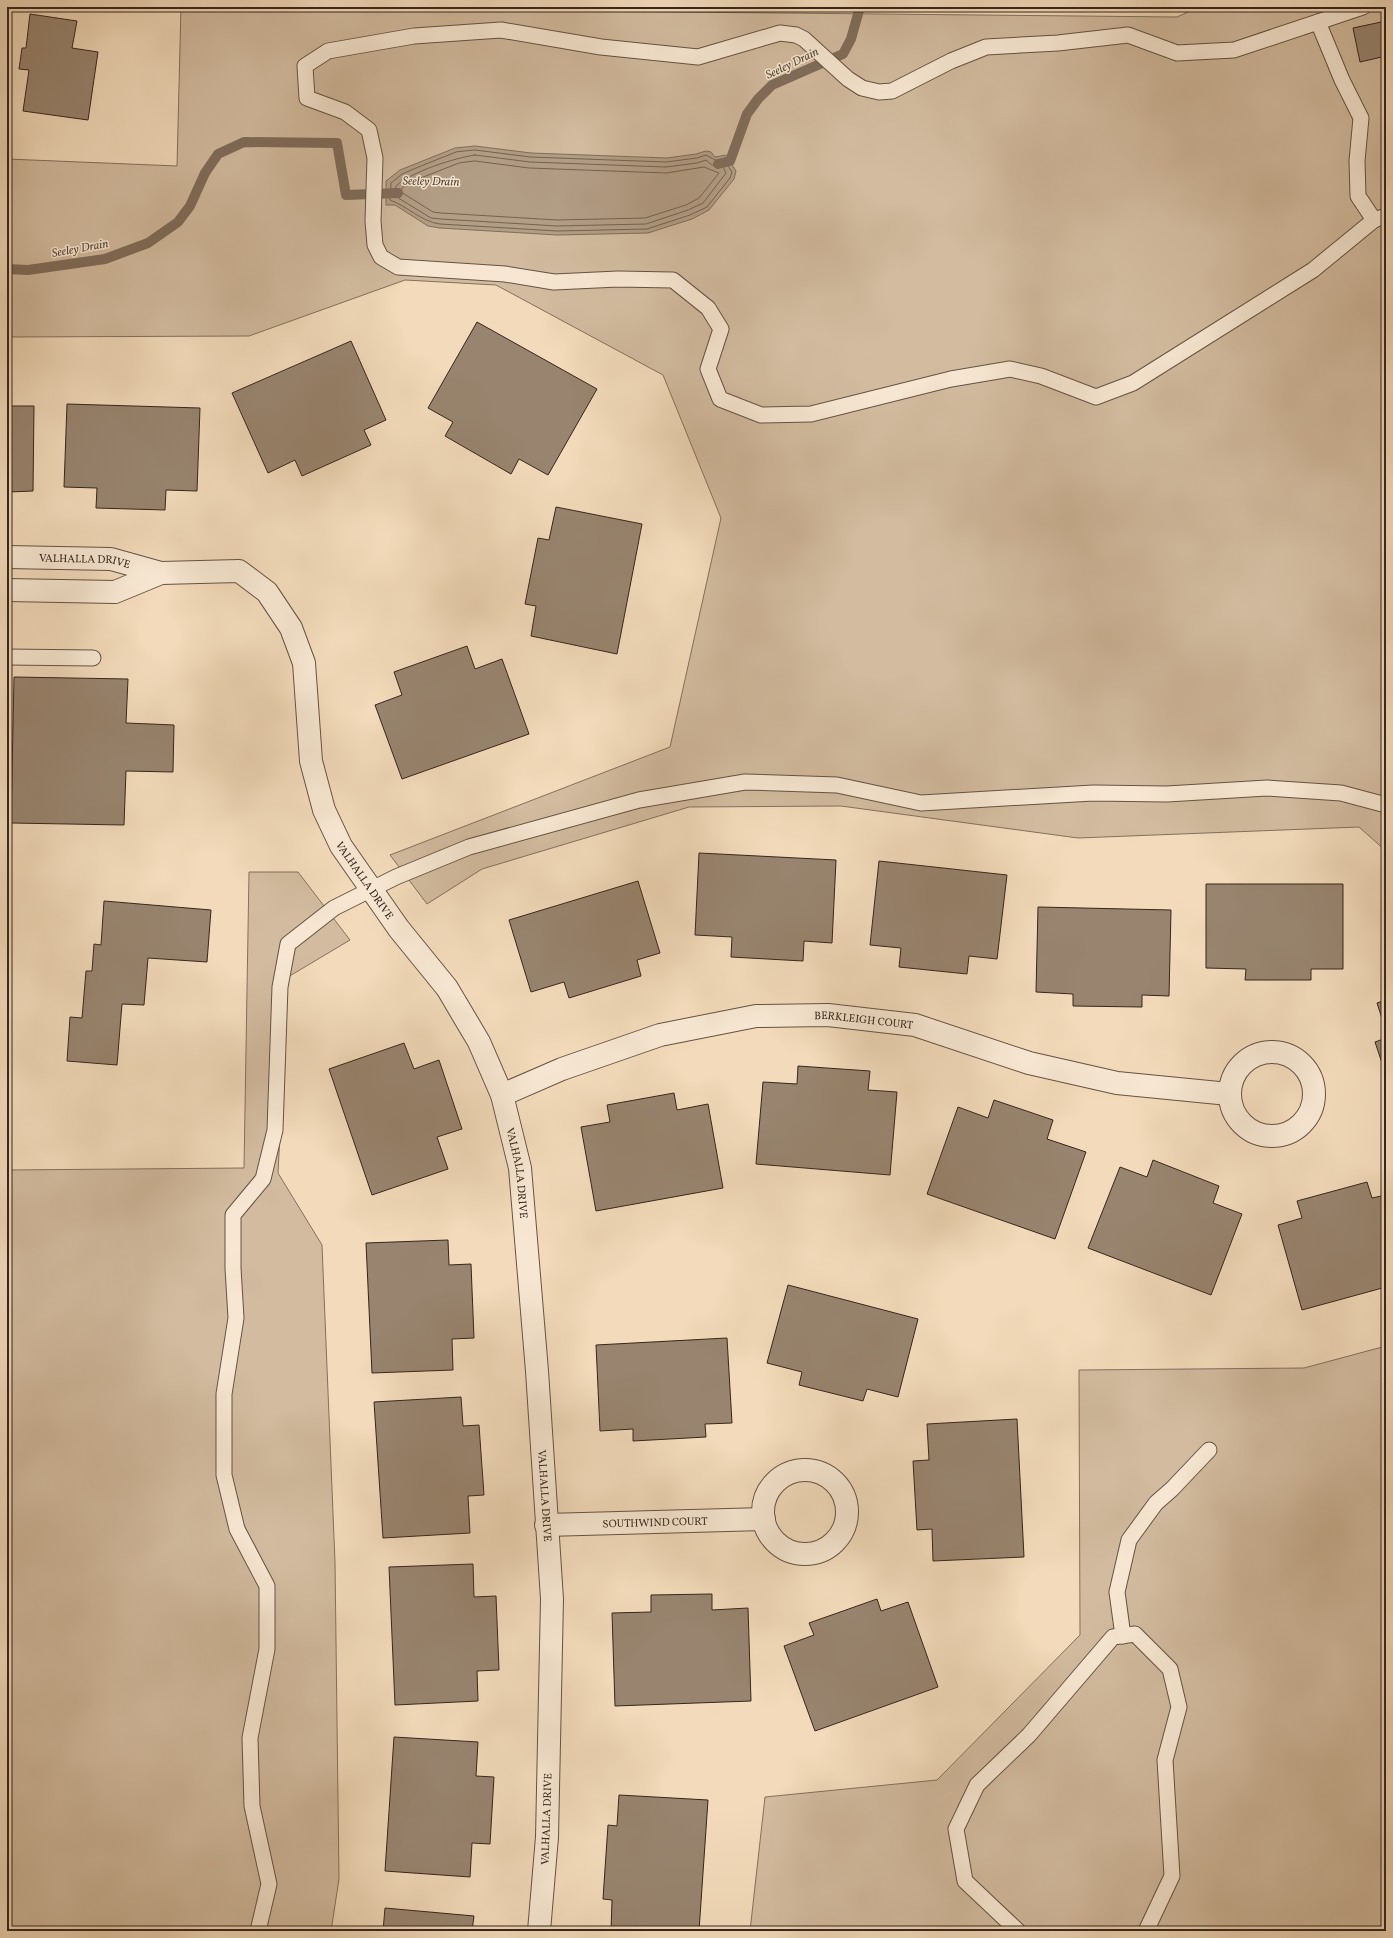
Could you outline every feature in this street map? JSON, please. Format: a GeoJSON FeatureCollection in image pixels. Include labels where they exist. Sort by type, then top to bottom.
{"type":"FeatureCollection","features":[{"type":"Feature","properties":{"kind":"street","name":"VALHALLA DRIVE"},"geometry":{"type":"LineString","coordinates":[[7,557],[111,559],[161,573],[239,571],[267,592],[291,628],[304,663],[311,761],[324,810],[341,846],[370,890],[447,988],[479,1042],[502,1095],[520,1168],[537,1371],[552,1599],[547,1837],[538,1931]]}},
{"type":"Feature","properties":{"kind":"street","name":"VALHALLA DRIVE"},"geometry":{"type":"LineString","coordinates":[[7,590],[115,592],[161,573]]}},
{"type":"Feature","properties":{"kind":"street","name":"BERKLEIGH COURT"},"geometry":{"type":"LineString","coordinates":[[502,1095],[562,1069],[660,1035],[756,1016],[820,1015],[915,1025],[1029,1063],[1117,1083],[1229,1094]]}},
{"type":"Feature","properties":{"kind":"street","name":"SOUTHWIND COURT"},"geometry":{"type":"LineString","coordinates":[[546,1525],[764,1519]]}},
{"type":"Feature","properties":{"kind":"lane"},"geometry":{"type":"LineString","coordinates":[[1318,22],[1342,80],[1361,118],[1357,161],[1358,196],[1380,218],[1313,270],[1133,383],[1096,397],[1040,376],[1010,369],[950,379],[811,414],[761,415],[720,399],[708,369],[721,329],[708,308],[673,280],[554,282],[505,274],[398,267],[381,257],[375,245],[373,221],[375,158],[369,130],[345,112],[308,98],[305,66],[328,51],[414,36],[501,30],[602,47],[698,57],[780,33],[804,39],[848,79],[862,88],[879,92],[892,91],[951,61],[986,47],[1058,43],[1128,35],[1177,53],[1234,50],[1318,22],[1363,7]]}},
{"type":"Feature","properties":{"kind":"lane"},"geometry":{"type":"LineString","coordinates":[[7,657],[93,658]]}},
{"type":"Feature","properties":{"kind":"lane"},"geometry":{"type":"LineString","coordinates":[[258,1931],[269,1884],[252,1806],[250,1738],[267,1649],[267,1586],[237,1529],[224,1475],[224,1394],[236,1318],[233,1268],[233,1215],[263,1179],[275,1130],[280,986],[288,944],[334,908],[396,877],[469,847],[639,800],[745,782],[837,785],[921,803],[1093,793],[1166,794],[1267,788],[1341,793],[1386,805]]}},
{"type":"Feature","properties":{"kind":"lane"},"geometry":{"type":"LineString","coordinates":[[1123,1636],[1117,1592],[1129,1540],[1156,1503],[1172,1489],[1209,1450]]}},
{"type":"Feature","properties":{"kind":"lane"},"geometry":{"type":"LineString","coordinates":[[1018,1931],[965,1881],[956,1830],[977,1785],[1029,1734],[1113,1637],[1135,1634],[1170,1669],[1179,1707],[1164,1760],[1172,1876],[1146,1931]]}},
{"type":"Feature","properties":{"kind":"shaded area"},"geometry":{"type":"Polygon","coordinates":[[[181,7],[1177,17],[1199,7],[1386,7],[1386,851],[1359,827],[1078,838],[841,806],[689,807],[482,869],[427,904],[390,855],[670,747],[721,518],[663,375],[496,285],[405,280],[249,336],[7,337],[7,159],[177,166],[181,7]]]}},
{"type":"Feature","properties":{"kind":"shaded area"},"geometry":{"type":"Polygon","coordinates":[[[249,872],[298,872],[350,940],[288,977],[278,1173],[322,1245],[335,1562],[339,1879],[331,1931],[7,1931],[7,1170],[244,1168],[249,872]]]}},
{"type":"Feature","properties":{"kind":"shaded area"},"geometry":{"type":"Polygon","coordinates":[[[1386,1346],[1386,1931],[750,1931],[765,1797],[937,1780],[1080,1635],[1079,1370],[1304,1368],[1386,1346]]]}},
{"type":"Feature","properties":{"kind":"water"},"geometry":{"type":"Polygon","coordinates":[[[475,146],[531,153],[667,158],[706,151],[711,152],[715,157],[726,155],[736,171],[734,179],[709,210],[692,219],[648,233],[557,235],[440,228],[428,226],[395,205],[386,205],[386,181],[400,170],[455,148],[475,146]]]}},
{"type":"Feature","properties":{"kind":"building"},"geometry":{"type":"Polygon","coordinates":[[[30,14],[77,21],[72,48],[98,52],[88,120],[23,111],[29,70],[19,69],[22,48],[26,48],[30,14]]]}},
{"type":"Feature","properties":{"kind":"building"},"geometry":{"type":"Polygon","coordinates":[[[1386,21],[1386,56],[1360,62],[1353,28],[1386,21]]]}},
{"type":"Feature","properties":{"kind":"building"},"geometry":{"type":"Polygon","coordinates":[[[477,322],[597,389],[548,475],[519,459],[511,474],[445,436],[453,422],[428,408],[477,322]]]}},
{"type":"Feature","properties":{"kind":"building"},"geometry":{"type":"Polygon","coordinates":[[[351,341],[386,420],[364,430],[371,445],[302,476],[295,460],[268,473],[232,393],[351,341]]]}},
{"type":"Feature","properties":{"kind":"building"},"geometry":{"type":"Polygon","coordinates":[[[67,404],[200,408],[197,491],[166,490],[165,510],[96,508],[97,488],[64,487],[67,404]]]}},
{"type":"Feature","properties":{"kind":"building"},"geometry":{"type":"Polygon","coordinates":[[[7,406],[34,406],[33,491],[8,492],[8,506],[7,406]]]}},
{"type":"Feature","properties":{"kind":"building"},"geometry":{"type":"Polygon","coordinates":[[[556,507],[642,524],[617,654],[531,636],[536,606],[525,604],[538,538],[549,540],[556,507]]]}},
{"type":"Feature","properties":{"kind":"building"},"geometry":{"type":"Polygon","coordinates":[[[467,646],[475,669],[502,659],[529,734],[402,779],[375,705],[402,695],[394,672],[467,646]]]}},
{"type":"Feature","properties":{"kind":"building"},"geometry":{"type":"Polygon","coordinates":[[[14,677],[128,679],[126,723],[174,725],[173,772],[126,771],[124,825],[11,823],[14,677]]]}},
{"type":"Feature","properties":{"kind":"building"},"geometry":{"type":"Polygon","coordinates":[[[699,853],[836,860],[832,943],[804,941],[803,961],[731,957],[732,937],[695,935],[699,853]]]}},
{"type":"Feature","properties":{"kind":"building"},"geometry":{"type":"Polygon","coordinates":[[[879,861],[1007,875],[997,959],[969,956],[967,974],[899,967],[901,948],[870,945],[879,861]]]}},
{"type":"Feature","properties":{"kind":"building"},"geometry":{"type":"Polygon","coordinates":[[[638,881],[660,953],[637,960],[641,976],[569,998],[564,982],[531,992],[509,920],[638,881]]]}},
{"type":"Feature","properties":{"kind":"building"},"geometry":{"type":"Polygon","coordinates":[[[1206,884],[1343,884],[1343,969],[1311,969],[1311,980],[1245,980],[1246,969],[1206,968],[1206,884]]]}},
{"type":"Feature","properties":{"kind":"building"},"geometry":{"type":"Polygon","coordinates":[[[104,901],[211,910],[207,962],[148,958],[144,1005],[122,1004],[117,1065],[67,1061],[70,1017],[82,1018],[86,971],[92,971],[94,944],[101,945],[104,901]]]}},
{"type":"Feature","properties":{"kind":"building"},"geometry":{"type":"Polygon","coordinates":[[[1038,907],[1171,910],[1169,996],[1142,995],[1142,1007],[1073,1006],[1073,994],[1036,992],[1038,907]]]}},
{"type":"Feature","properties":{"kind":"building"},"geometry":{"type":"Polygon","coordinates":[[[1386,1000],[1386,1031],[1377,1003],[1386,1000]]]}},
{"type":"Feature","properties":{"kind":"building"},"geometry":{"type":"Polygon","coordinates":[[[1386,1038],[1386,1075],[1375,1042],[1386,1038]]]}},
{"type":"Feature","properties":{"kind":"building"},"geometry":{"type":"Polygon","coordinates":[[[404,1043],[414,1069],[439,1060],[462,1129],[437,1137],[448,1169],[372,1195],[329,1069],[404,1043]]]}},
{"type":"Feature","properties":{"kind":"building"},"geometry":{"type":"Polygon","coordinates":[[[798,1066],[870,1071],[868,1090],[897,1092],[890,1175],[756,1164],[763,1082],[797,1084],[798,1066]]]}},
{"type":"Feature","properties":{"kind":"building"},"geometry":{"type":"Polygon","coordinates":[[[674,1093],[677,1110],[708,1104],[723,1188],[596,1211],[581,1127],[610,1122],[607,1105],[674,1093]]]}},
{"type":"Feature","properties":{"kind":"building"},"geometry":{"type":"Polygon","coordinates":[[[994,1100],[1053,1120],[1047,1139],[1086,1152],[1055,1239],[927,1194],[958,1107],[988,1118],[994,1100]]]}},
{"type":"Feature","properties":{"kind":"building"},"geometry":{"type":"Polygon","coordinates":[[[1153,1160],[1219,1186],[1213,1203],[1242,1214],[1211,1295],[1088,1248],[1120,1167],[1147,1177],[1153,1160]]]}},
{"type":"Feature","properties":{"kind":"building"},"geometry":{"type":"Polygon","coordinates":[[[1367,1182],[1372,1198],[1386,1195],[1386,1287],[1302,1310],[1278,1225],[1302,1218],[1297,1201],[1367,1182]]]}},
{"type":"Feature","properties":{"kind":"building"},"geometry":{"type":"Polygon","coordinates":[[[448,1240],[449,1265],[471,1264],[474,1338],[452,1339],[453,1370],[372,1373],[366,1243],[448,1240]]]}},
{"type":"Feature","properties":{"kind":"building"},"geometry":{"type":"Polygon","coordinates":[[[788,1285],[918,1319],[898,1397],[867,1389],[863,1401],[799,1385],[802,1372],[767,1363],[788,1285]]]}},
{"type":"Feature","properties":{"kind":"building"},"geometry":{"type":"Polygon","coordinates":[[[727,1338],[732,1423],[705,1424],[706,1437],[633,1441],[633,1429],[600,1431],[596,1345],[727,1338]]]}},
{"type":"Feature","properties":{"kind":"building"},"geometry":{"type":"Polygon","coordinates":[[[461,1397],[463,1426],[479,1425],[484,1495],[468,1496],[470,1533],[383,1538],[374,1402],[461,1397]]]}},
{"type":"Feature","properties":{"kind":"building"},"geometry":{"type":"Polygon","coordinates":[[[1017,1419],[1024,1557],[933,1561],[932,1529],[917,1530],[913,1461],[929,1460],[927,1424],[1017,1419]]]}},
{"type":"Feature","properties":{"kind":"building"},"geometry":{"type":"Polygon","coordinates":[[[473,1564],[474,1597],[496,1596],[499,1670],[477,1671],[478,1701],[395,1705],[389,1567],[473,1564]]]}},
{"type":"Feature","properties":{"kind":"building"},"geometry":{"type":"Polygon","coordinates":[[[712,1594],[712,1610],[748,1608],[751,1701],[615,1706],[612,1613],[651,1612],[651,1595],[712,1594]]]}},
{"type":"Feature","properties":{"kind":"building"},"geometry":{"type":"Polygon","coordinates":[[[877,1599],[881,1611],[908,1602],[938,1687],[815,1731],[784,1646],[814,1635],[809,1623],[877,1599]]]}},
{"type":"Feature","properties":{"kind":"building"},"geometry":{"type":"Polygon","coordinates":[[[394,1737],[478,1742],[476,1776],[494,1777],[490,1844],[472,1843],[470,1877],[385,1871],[394,1737]]]}},
{"type":"Feature","properties":{"kind":"building"},"geometry":{"type":"Polygon","coordinates":[[[619,1795],[708,1800],[699,1931],[611,1931],[612,1900],[603,1899],[608,1825],[617,1826],[619,1795]]]}},
{"type":"Feature","properties":{"kind":"building"},"geometry":{"type":"Polygon","coordinates":[[[385,1908],[474,1916],[472,1931],[383,1931],[385,1908]]]}},
{"type":"Feature","properties":{"kind":"waterway","name":"Seeley Drain"},"geometry":{"type":"LineString","coordinates":[[718,164],[730,161],[747,114],[758,99],[772,85],[843,54],[851,39],[860,7]]}},
{"type":"Feature","properties":{"kind":"waterway","name":"Seeley Drain"},"geometry":{"type":"LineString","coordinates":[[7,269],[28,270],[105,259],[148,243],[178,222],[190,206],[205,173],[218,154],[244,142],[337,143],[346,195],[398,193]]}}]}
